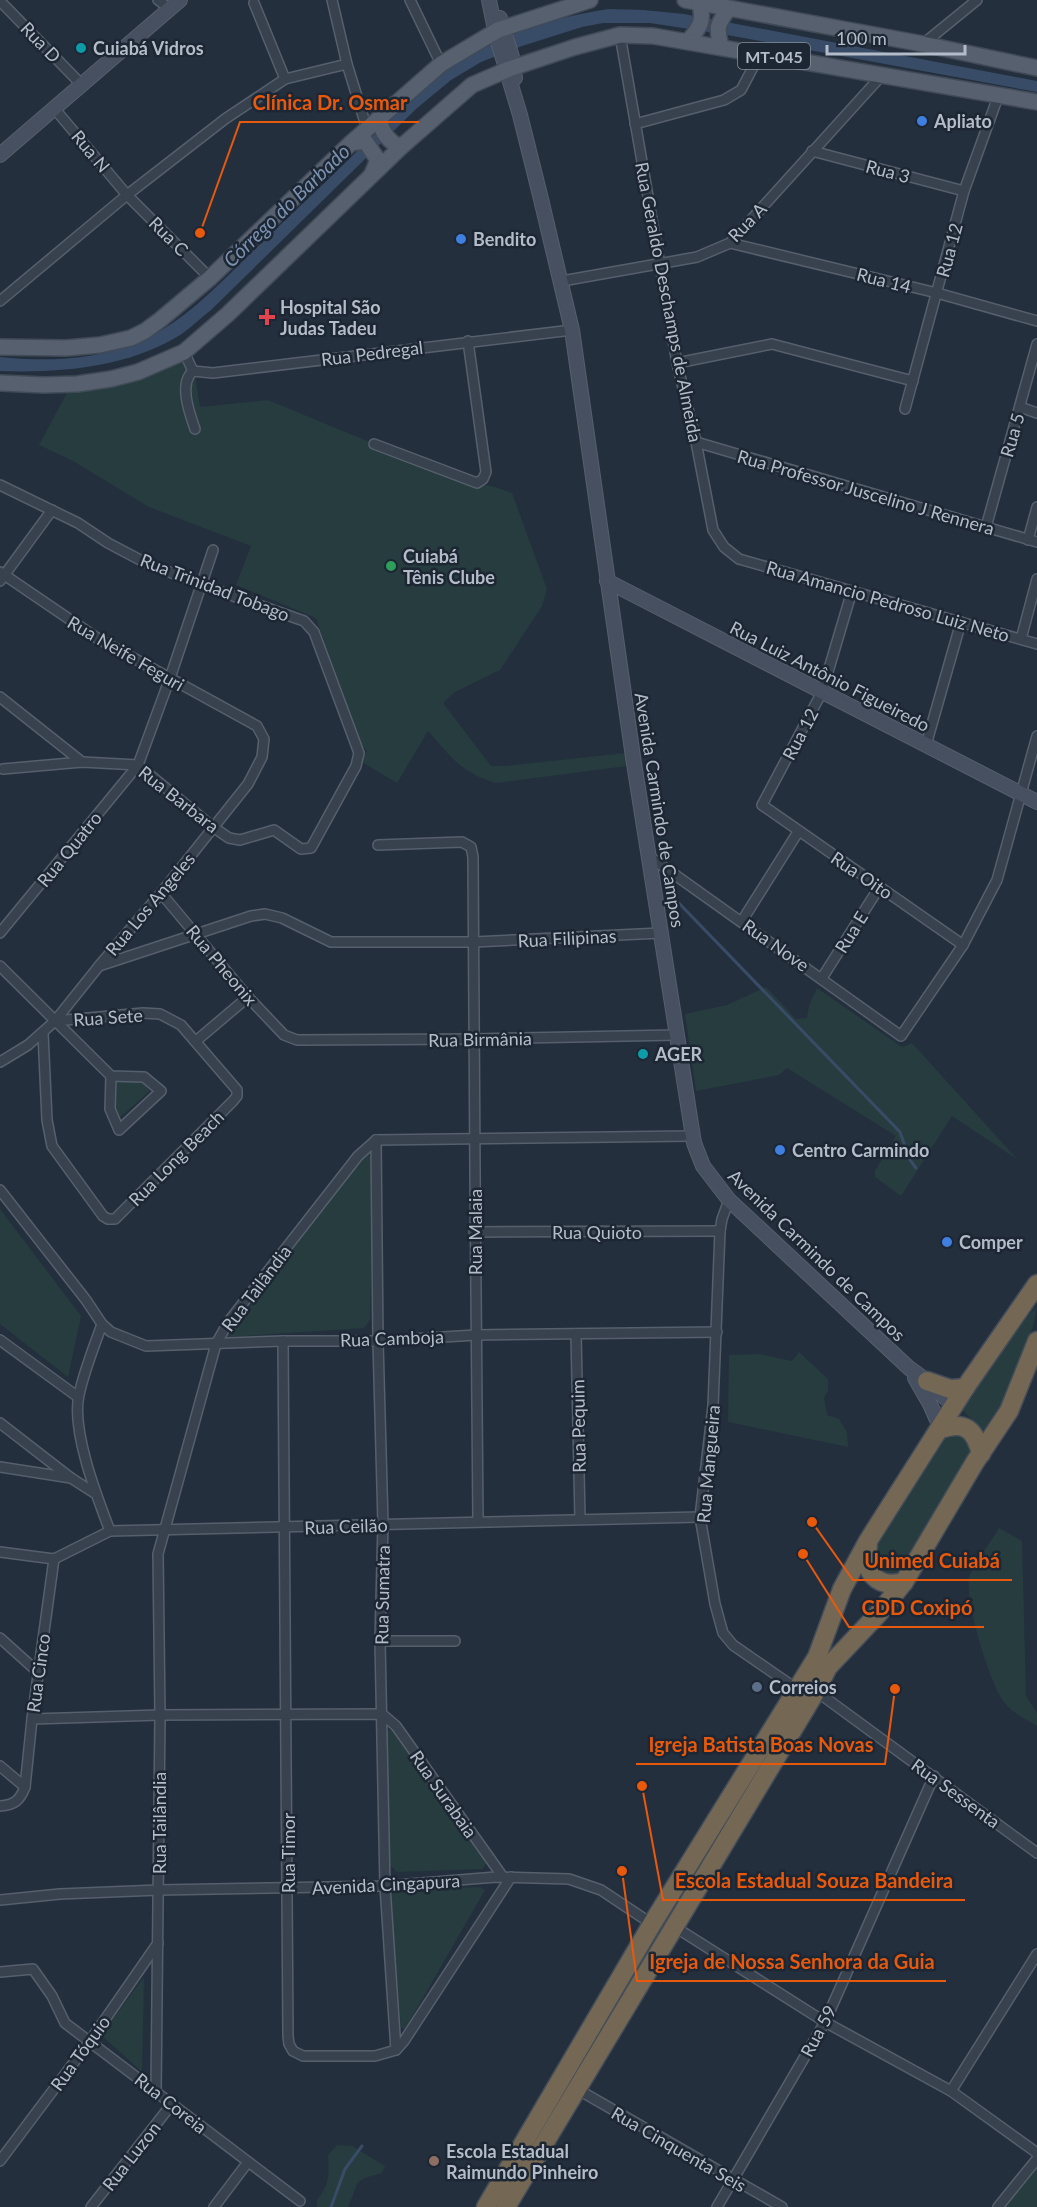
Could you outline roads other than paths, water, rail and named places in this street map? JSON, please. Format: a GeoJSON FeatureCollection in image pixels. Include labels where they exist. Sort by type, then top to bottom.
{"type":"FeatureCollection","features":[{"type":"Feature","properties":{"kind":"highway"},"geometry":{"type":"LineString","coordinates":[[506,2207],[675,1927],[807,1690],[842,1588],[868,1541],[965,1388],[1037,1284]]}},
{"type":"Feature","properties":{"kind":"highway"},"geometry":{"type":"LineString","coordinates":[[486,2207],[652,1924],[807,1690],[879,1613],[904,1582],[1009,1412],[1037,1341]]}},
{"type":"Feature","properties":{"kind":"highway"},"geometry":{"type":"LineString","coordinates":[[927,1381],[950,1389],[965,1388]]}},
{"type":"Feature","properties":{"kind":"highway"},"geometry":{"type":"LineString","coordinates":[[955,1407],[978,1441],[981,1454]]}},
{"type":"Feature","properties":{"kind":"highway"},"geometry":{"type":"LineString","coordinates":[[940,1429],[961,1425],[971,1431]]}},
{"type":"Feature","properties":{"kind":"highway"},"geometry":{"type":"LineString","coordinates":[[868,1541],[865,1559],[876,1579],[887,1584],[904,1582]]}},
{"type":"Feature","properties":{"kind":"main road","name":"Avenida Carmindo de Campos"},"geometry":{"type":"LineString","coordinates":[[491,0],[509,64],[572,330],[607,582],[692,1136],[703,1166],[729,1200],[909,1368],[955,1407]]}},
{"type":"Feature","properties":{"kind":"main road"},"geometry":{"type":"LineString","coordinates":[[0,347],[66,348],[107,344],[131,338],[160,320],[210,278],[441,64],[500,31],[590,0]]}},
{"type":"Feature","properties":{"kind":"main road"},"geometry":{"type":"LineString","coordinates":[[3,147],[54,108],[175,4]]}},
{"type":"Feature","properties":{"kind":"main road"},"geometry":{"type":"LineString","coordinates":[[688,41],[699,29],[696,5]]}},
{"type":"Feature","properties":{"kind":"main road","name":"MT-045"},"geometry":{"type":"LineString","coordinates":[[696,5],[722,18],[758,7],[1037,68]]}},
{"type":"Feature","properties":{"kind":"main road"},"geometry":{"type":"LineString","coordinates":[[721,47],[722,18]]}},
{"type":"Feature","properties":{"kind":"main road","name":"MT-045"},"geometry":{"type":"LineString","coordinates":[[0,383],[66,384],[111,379],[138,372],[184,352],[228,314],[371,177],[397,145],[472,85],[509,64],[620,35],[653,36],[1037,102]]}},
{"type":"Feature","properties":{"kind":"main road"},"geometry":{"type":"LineString","coordinates":[[369,131],[397,145]]}},
{"type":"Feature","properties":{"kind":"main road"},"geometry":{"type":"LineString","coordinates":[[369,131],[378,160],[371,177]]}},
{"type":"Feature","properties":{"kind":"main road","name":"Rua Luiz Antônio Figueiredo"},"geometry":{"type":"LineString","coordinates":[[607,582],[1037,802]]}},
{"type":"Feature","properties":{"kind":"main road"},"geometry":{"type":"LineString","coordinates":[[909,1368],[930,1404],[940,1429]]}},
{"type":"Feature","properties":{"kind":"street"},"geometry":{"type":"LineString","coordinates":[[158,0],[175,4]]}},
{"type":"Feature","properties":{"kind":"street"},"geometry":{"type":"LineString","coordinates":[[332,0],[347,64],[369,131]]}},
{"type":"Feature","properties":{"kind":"street"},"geometry":{"type":"LineString","coordinates":[[410,0],[441,64]]}},
{"type":"Feature","properties":{"kind":"street"},"geometry":{"type":"LineString","coordinates":[[923,44],[977,0]]}},
{"type":"Feature","properties":{"kind":"street","name":"Rua D"},"geometry":{"type":"LineString","coordinates":[[0,1],[81,84]]}},
{"type":"Feature","properties":{"kind":"street"},"geometry":{"type":"LineString","coordinates":[[254,3],[285,79]]}},
{"type":"Feature","properties":{"kind":"street","name":"Rua Geraldo Deschamps de Almeida"},"geometry":{"type":"LineString","coordinates":[[620,35],[658,265],[713,530],[724,547],[739,559]]}},
{"type":"Feature","properties":{"kind":"street"},"geometry":{"type":"LineString","coordinates":[[635,124],[698,108],[733,95],[741,90],[760,54]]}},
{"type":"Feature","properties":{"kind":"street"},"geometry":{"type":"LineString","coordinates":[[0,300],[127,195],[225,119],[285,79],[347,64]]}},
{"type":"Feature","properties":{"kind":"street","name":"Rua A"},"geometry":{"type":"LineString","coordinates":[[562,282],[696,257],[730,243],[883,74]]}},
{"type":"Feature","properties":{"kind":"street","name":"Rua 12"},"geometry":{"type":"LineString","coordinates":[[905,409],[964,191],[999,94]]}},
{"type":"Feature","properties":{"kind":"street","name":"Rua N"},"geometry":{"type":"LineString","coordinates":[[54,108],[127,195]]}},
{"type":"Feature","properties":{"kind":"street","name":"Rua 3"},"geometry":{"type":"LineString","coordinates":[[812,152],[964,191]]}},
{"type":"Feature","properties":{"kind":"street","name":"Rua C"},"geometry":{"type":"LineString","coordinates":[[127,195],[210,278]]}},
{"type":"Feature","properties":{"kind":"street","name":"Rua 14"},"geometry":{"type":"LineString","coordinates":[[730,243],[937,293],[1037,321]]}},
{"type":"Feature","properties":{"kind":"street","name":"Rua Pedregal"},"geometry":{"type":"LineString","coordinates":[[193,371],[213,373],[572,330]]}},
{"type":"Feature","properties":{"kind":"street"},"geometry":{"type":"LineString","coordinates":[[374,444],[477,483],[483,479],[486,472],[468,341]]}},
{"type":"Feature","properties":{"kind":"street"},"geometry":{"type":"LineString","coordinates":[[677,363],[772,344],[913,381]]}},
{"type":"Feature","properties":{"kind":"street","name":"Rua 5"},"geometry":{"type":"LineString","coordinates":[[986,527],[1037,344]]}},
{"type":"Feature","properties":{"kind":"street"},"geometry":{"type":"LineString","coordinates":[[184,352],[193,371],[185,382],[195,429]]}},
{"type":"Feature","properties":{"kind":"street"},"geometry":{"type":"LineString","coordinates":[[1020,407],[1037,413]]}},
{"type":"Feature","properties":{"kind":"street","name":"Rua Professor Juscelino J Rennera"},"geometry":{"type":"LineString","coordinates":[[696,442],[1033,541]]}},
{"type":"Feature","properties":{"kind":"street","name":"Rua Trinidad Tobago"},"geometry":{"type":"LineString","coordinates":[[0,485],[52,510],[144,562],[304,621],[314,632],[360,753]]}},
{"type":"Feature","properties":{"kind":"street"},"geometry":{"type":"LineString","coordinates":[[1033,541],[1037,507]]}},
{"type":"Feature","properties":{"kind":"street"},"geometry":{"type":"LineString","coordinates":[[2,576],[52,510]]}},
{"type":"Feature","properties":{"kind":"street","name":"Rua Quatro"},"geometry":{"type":"LineString","coordinates":[[0,933],[138,765],[213,550]]}},
{"type":"Feature","properties":{"kind":"street","name":"Rua Amancio Pedroso Luiz Neto"},"geometry":{"type":"LineString","coordinates":[[739,559],[1037,644]]}},
{"type":"Feature","properties":{"kind":"street","name":"Rua Neife Feguri"},"geometry":{"type":"LineString","coordinates":[[2,576],[97,638],[257,726]]}},
{"type":"Feature","properties":{"kind":"street"},"geometry":{"type":"LineString","coordinates":[[1021,639],[1037,579]]}},
{"type":"Feature","properties":{"kind":"street","name":"Rua 12"},"geometry":{"type":"LineString","coordinates":[[762,805],[822,692],[852,591]]}},
{"type":"Feature","properties":{"kind":"street"},"geometry":{"type":"LineString","coordinates":[[926,745],[961,622]]}},
{"type":"Feature","properties":{"kind":"street"},"geometry":{"type":"LineString","coordinates":[[0,697],[82,762]]}},
{"type":"Feature","properties":{"kind":"street","name":"Rua Los Angeles"},"geometry":{"type":"LineString","coordinates":[[0,1062],[28,1045],[55,1021],[248,784],[262,757],[264,738],[257,726]]}},
{"type":"Feature","properties":{"kind":"street"},"geometry":{"type":"LineString","coordinates":[[963,945],[997,880],[1037,736]]}},
{"type":"Feature","properties":{"kind":"street","name":"Rua Barbara"},"geometry":{"type":"LineString","coordinates":[[1,770],[82,762],[138,765],[229,838],[240,840],[274,830],[301,849],[311,848],[356,766],[360,753]]}},
{"type":"Feature","properties":{"kind":"street","name":"Rua Oito"},"geometry":{"type":"LineString","coordinates":[[762,805],[963,945]]}},
{"type":"Feature","properties":{"kind":"street"},"geometry":{"type":"LineString","coordinates":[[742,921],[798,832]]}},
{"type":"Feature","properties":{"kind":"street","name":"Rua Malaia"},"geometry":{"type":"LineString","coordinates":[[378,845],[462,842],[471,847],[473,857],[477,1139],[474,1232],[478,1521]]}},
{"type":"Feature","properties":{"kind":"street","name":"Rua Nove"},"geometry":{"type":"LineString","coordinates":[[650,857],[901,1036],[963,945]]}},
{"type":"Feature","properties":{"kind":"street","name":"Rua E"},"geometry":{"type":"LineString","coordinates":[[822,978],[880,886]]}},
{"type":"Feature","properties":{"kind":"street","name":"Rua Pheonix"},"geometry":{"type":"LineString","coordinates":[[161,893],[248,997],[284,1035]]}},
{"type":"Feature","properties":{"kind":"street","name":"Rua Filipinas"},"geometry":{"type":"LineString","coordinates":[[99,966],[251,916],[265,914],[282,918],[331,942],[474,942],[661,933]]}},
{"type":"Feature","properties":{"kind":"street"},"geometry":{"type":"LineString","coordinates":[[0,966],[111,1076],[144,1077],[160,1090],[119,1130],[110,1109],[111,1076]]}},
{"type":"Feature","properties":{"kind":"street"},"geometry":{"type":"LineString","coordinates":[[196,1041],[248,997]]}},
{"type":"Feature","properties":{"kind":"street","name":"Rua Sete"},"geometry":{"type":"LineString","coordinates":[[55,1021],[143,1013],[160,1014],[182,1024],[237,1090]]}},
{"type":"Feature","properties":{"kind":"street","name":"Rua Long Beach"},"geometry":{"type":"LineString","coordinates":[[43,1033],[47,1120],[52,1146],[103,1216],[108,1219],[115,1219],[233,1101],[237,1096],[237,1090]]}},
{"type":"Feature","properties":{"kind":"street","name":"Rua Birmânia"},"geometry":{"type":"LineString","coordinates":[[284,1035],[297,1040],[677,1035]]}},
{"type":"Feature","properties":{"kind":"street"},"geometry":{"type":"LineString","coordinates":[[376,1140],[692,1136]]}},
{"type":"Feature","properties":{"kind":"street","name":"Rua Sumatra"},"geometry":{"type":"LineString","coordinates":[[376,1140],[383,1524],[380,1641],[385,1886],[396,2050]]}},
{"type":"Feature","properties":{"kind":"street","name":"Rua Tailândia"},"geometry":{"type":"LineString","coordinates":[[156,2092],[160,1715],[158,1554],[216,1344],[229,1321],[358,1156],[376,1140]]}},
{"type":"Feature","properties":{"kind":"street","name":"Rua Camboja"},"geometry":{"type":"LineString","coordinates":[[0,1190],[86,1300],[102,1324],[111,1332],[146,1346],[283,1341],[378,1341],[476,1335],[717,1332]]}},
{"type":"Feature","properties":{"kind":"street","name":"Rua Mangueira"},"geometry":{"type":"LineString","coordinates":[[729,1200],[720,1231],[713,1406],[700,1517],[715,1604],[723,1633],[733,1645],[807,1690]]}},
{"type":"Feature","properties":{"kind":"street","name":"Rua Quioto"},"geometry":{"type":"LineString","coordinates":[[474,1232],[720,1231]]}},
{"type":"Feature","properties":{"kind":"street"},"geometry":{"type":"LineString","coordinates":[[102,1324],[78,1397],[79,1427],[96,1494],[110,1531]]}},
{"type":"Feature","properties":{"kind":"street","name":"Rua Pequim"},"geometry":{"type":"LineString","coordinates":[[576,1334],[580,1519]]}},
{"type":"Feature","properties":{"kind":"street"},"geometry":{"type":"LineString","coordinates":[[0,1340],[78,1397]]}},
{"type":"Feature","properties":{"kind":"street","name":"Rua Timor"},"geometry":{"type":"LineString","coordinates":[[283,1341],[289,2044],[293,2050],[303,2056],[375,2056],[396,2050]]}},
{"type":"Feature","properties":{"kind":"street"},"geometry":{"type":"LineString","coordinates":[[0,1423],[71,1478],[96,1494]]}},
{"type":"Feature","properties":{"kind":"street"},"geometry":{"type":"LineString","coordinates":[[0,1467],[71,1478]]}},
{"type":"Feature","properties":{"kind":"street","name":"Rua Ceilão"},"geometry":{"type":"LineString","coordinates":[[54,1559],[110,1531],[700,1517]]}},
{"type":"Feature","properties":{"kind":"street"},"geometry":{"type":"LineString","coordinates":[[0,1552],[54,1559]]}},
{"type":"Feature","properties":{"kind":"street","name":"Rua Cinco"},"geometry":{"type":"LineString","coordinates":[[25,1786],[54,1559]]}},
{"type":"Feature","properties":{"kind":"street"},"geometry":{"type":"LineString","coordinates":[[0,1638],[39,1673]]}},
{"type":"Feature","properties":{"kind":"street"},"geometry":{"type":"LineString","coordinates":[[380,1641],[455,1641]]}},
{"type":"Feature","properties":{"kind":"street","name":"Rua Sessenta"},"geometry":{"type":"LineString","coordinates":[[807,1690],[934,1776],[1037,1853]]}},
{"type":"Feature","properties":{"kind":"street"},"geometry":{"type":"LineString","coordinates":[[32,1719],[160,1715],[382,1714]]}},
{"type":"Feature","properties":{"kind":"street","name":"Rua Surabaia"},"geometry":{"type":"LineString","coordinates":[[382,1714],[396,1726],[507,1877]]}},
{"type":"Feature","properties":{"kind":"street"},"geometry":{"type":"LineString","coordinates":[[0,1766],[25,1786],[21,1799],[11,1805],[0,1806]]}},
{"type":"Feature","properties":{"kind":"street","name":"Rua 59"},"geometry":{"type":"LineString","coordinates":[[717,2207],[825,2022],[934,1776]]}},
{"type":"Feature","properties":{"kind":"street"},"geometry":{"type":"LineString","coordinates":[[396,2050],[404,2041],[507,1877]]}},
{"type":"Feature","properties":{"kind":"street","name":"Avenida Cingapura"},"geometry":{"type":"LineString","coordinates":[[0,1900],[60,1894],[159,1890],[385,1886],[507,1877],[569,1879],[601,1890],[652,1924]]}},
{"type":"Feature","properties":{"kind":"street"},"geometry":{"type":"LineString","coordinates":[[675,1927],[825,2022],[951,2091],[1037,2153]]}},
{"type":"Feature","properties":{"kind":"street","name":"Rua Tóquio"},"geometry":{"type":"LineString","coordinates":[[0,2161],[90,2041],[158,1943]]}},
{"type":"Feature","properties":{"kind":"street"},"geometry":{"type":"LineString","coordinates":[[951,2091],[1037,1954]]}},
{"type":"Feature","properties":{"kind":"street","name":"Rua Coreia"},"geometry":{"type":"LineString","coordinates":[[0,1972],[33,1969],[52,1996],[65,2023],[300,2201]]}},
{"type":"Feature","properties":{"kind":"street","name":"Rua Cinquenta Seis"},"geometry":{"type":"LineString","coordinates":[[577,2089],[782,2207]]}},
{"type":"Feature","properties":{"kind":"street","name":"Rua Luzon"},"geometry":{"type":"LineString","coordinates":[[91,2207],[171,2104]]}},
{"type":"Feature","properties":{"kind":"street"},"geometry":{"type":"LineString","coordinates":[[998,2207],[1037,2159]]}},
{"type":"Feature","properties":{"kind":"street"},"geometry":{"type":"LineString","coordinates":[[214,2207],[248,2162]]}},
{"type":"Feature","properties":{"kind":"water"},"geometry":{"type":"Polygon","coordinates":[[[609,9],[684,14],[1037,81],[1037,92],[722,34],[650,23],[603,23],[582,27],[481,62],[451,80],[416,109],[211,310],[175,338],[134,356],[112,362],[45,371],[0,371],[0,357],[53,359],[88,356],[123,348],[156,334],[187,313],[215,288],[411,98],[447,67],[490,43],[523,30],[574,15],[609,9]]]}},
{"type":"Feature","properties":{"kind":"waterway"},"geometry":{"type":"LineString","coordinates":[[672,896],[900,1132],[910,1160],[916,1168]]}},
{"type":"Feature","properties":{"kind":"waterway"},"geometry":{"type":"LineString","coordinates":[[331,2207],[345,2169],[362,2146]]}},
{"type":"Feature","properties":{"kind":"place","name":"Cuiabá Vidros"},"geometry":{"type":"Point","coordinates":[81,48]}},
{"type":"Feature","properties":{"kind":"place","name":"Apliato"},"geometry":{"type":"Point","coordinates":[922,121]}},
{"type":"Feature","properties":{"kind":"place","name":"Clínica Dr. Osmar"},"geometry":{"type":"Point","coordinates":[200,233]}},
{"type":"Feature","properties":{"kind":"place","name":"Bendito"},"geometry":{"type":"Point","coordinates":[461,239]}},
{"type":"Feature","properties":{"kind":"place","name":"Hospital São Judas Tadeu"},"geometry":{"type":"Point","coordinates":[267,317]}},
{"type":"Feature","properties":{"kind":"place","name":"Cuiabá Tênis Clube"},"geometry":{"type":"Point","coordinates":[391,566]}},
{"type":"Feature","properties":{"kind":"place","name":"AGER"},"geometry":{"type":"Point","coordinates":[643,1054]}},
{"type":"Feature","properties":{"kind":"place","name":"Centro Carmindo"},"geometry":{"type":"Point","coordinates":[780,1150]}},
{"type":"Feature","properties":{"kind":"place","name":"Comper"},"geometry":{"type":"Point","coordinates":[947,1242]}},
{"type":"Feature","properties":{"kind":"place","name":"Unimed Cuiabá"},"geometry":{"type":"Point","coordinates":[812,1522]}},
{"type":"Feature","properties":{"kind":"place","name":"CDD Coxipó"},"geometry":{"type":"Point","coordinates":[803,1554]}},
{"type":"Feature","properties":{"kind":"place","name":"Correios"},"geometry":{"type":"Point","coordinates":[757,1687]}},
{"type":"Feature","properties":{"kind":"place","name":"Igreja Batista Boas Novas"},"geometry":{"type":"Point","coordinates":[895,1689]}},
{"type":"Feature","properties":{"kind":"place","name":"Escola Estadual Souza Bandeira"},"geometry":{"type":"Point","coordinates":[642,1786]}},
{"type":"Feature","properties":{"kind":"place","name":"Igreja de Nossa Senhora da Guia"},"geometry":{"type":"Point","coordinates":[622,1871]}},
{"type":"Feature","properties":{"kind":"place","name":"Escola Estadual Raimundo Pinheiro"},"geometry":{"type":"Point","coordinates":[434,2161]}},
{"type":"Feature","properties":{"kind":"water label","name":"Córrego do Barbado"},"geometry":{"type":"Point","coordinates":[286,205]}}]}
